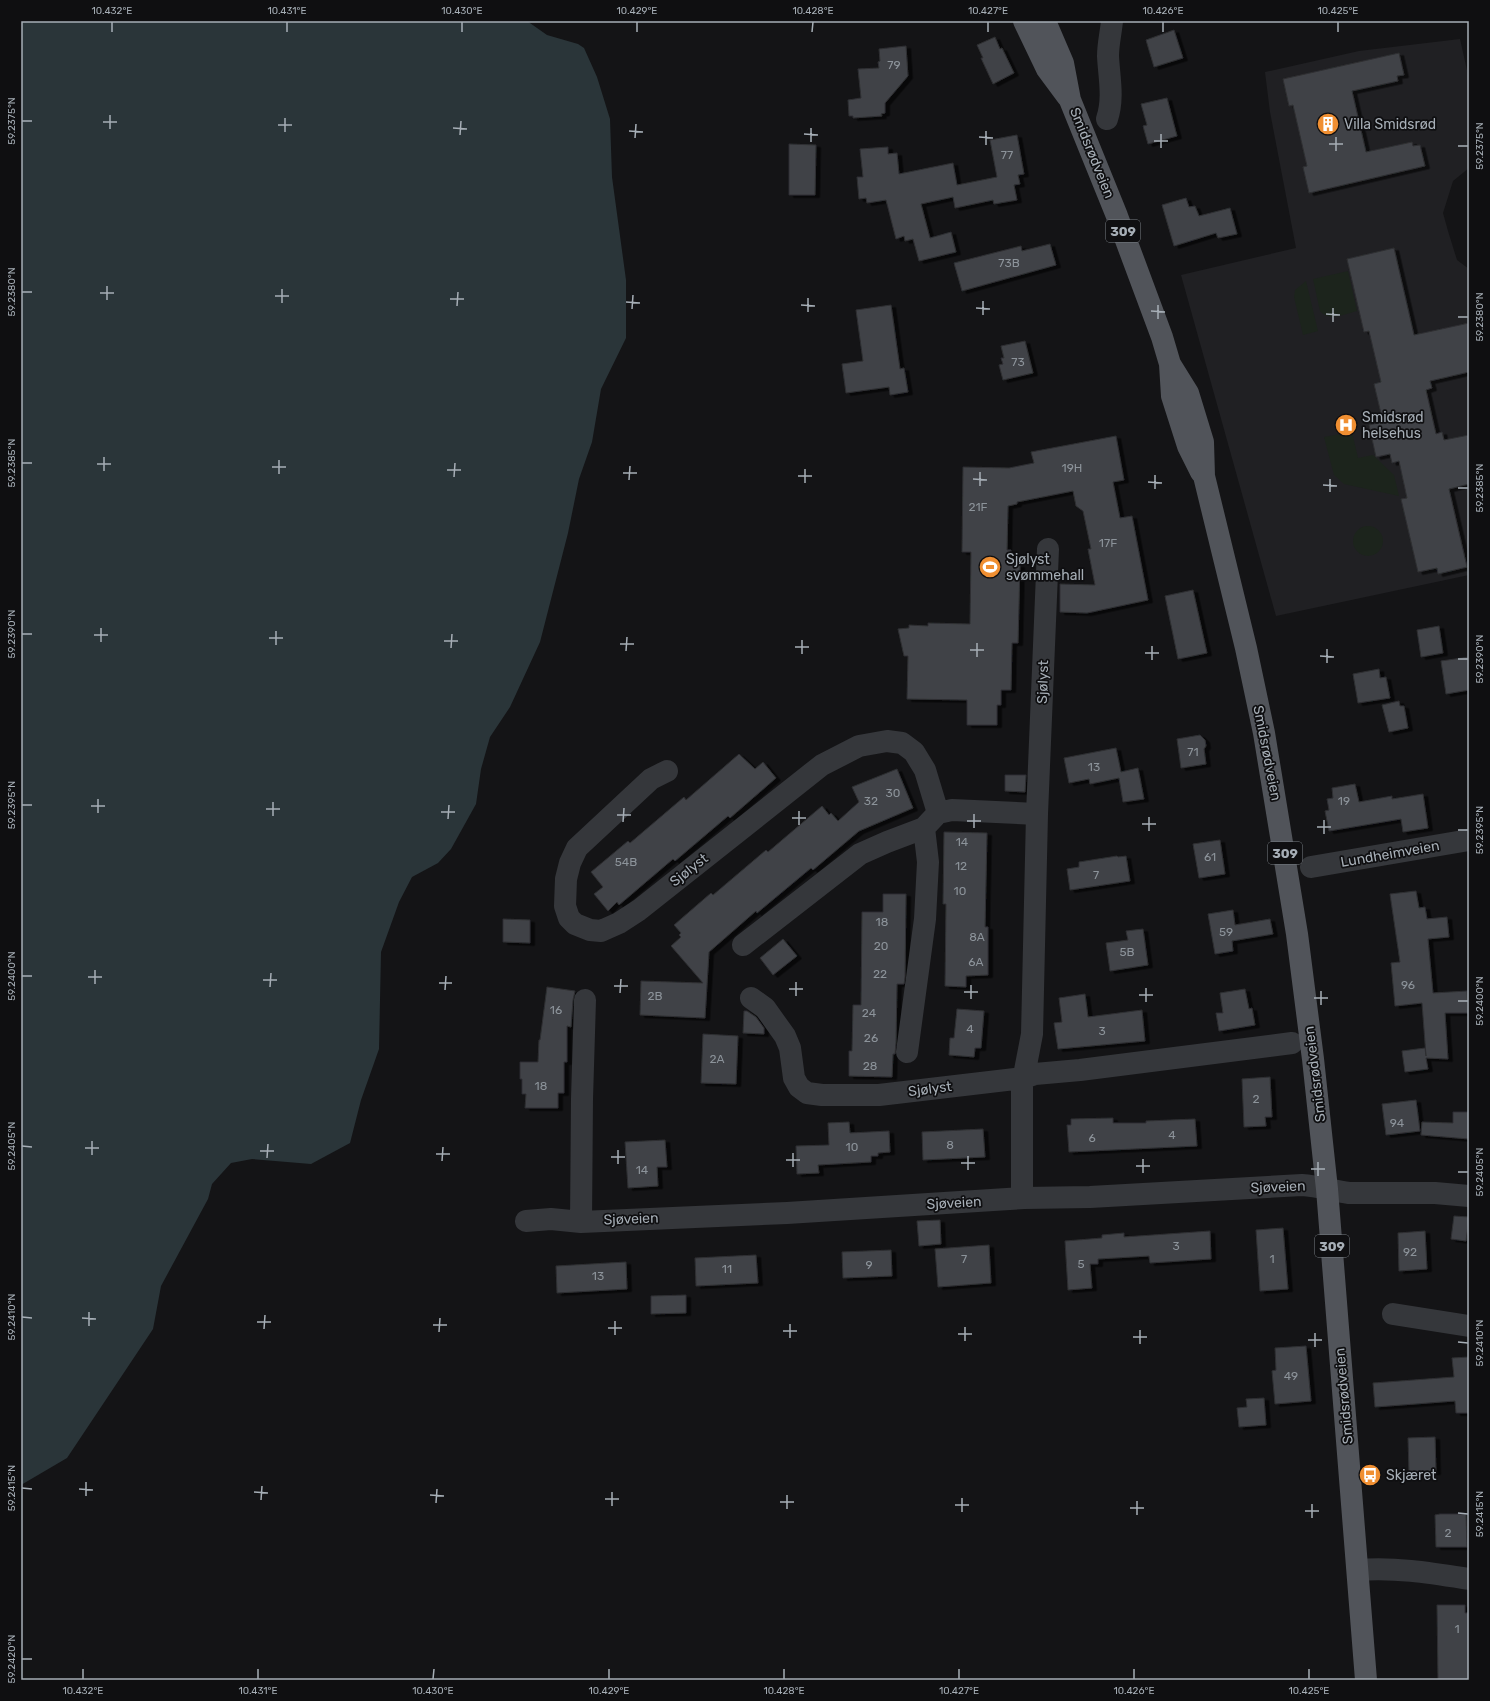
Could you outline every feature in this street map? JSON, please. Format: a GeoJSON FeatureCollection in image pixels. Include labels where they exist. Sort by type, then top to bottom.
{"type":"FeatureCollection","features":[{"type":"Feature","properties":{"kind":"main road","name":"Smidsrødveien"},"geometry":{"type":"LineString","coordinates":[[1024,21],[1047,69],[1070,100]]}},
{"type":"Feature","properties":{"kind":"main road","name":"Smidsrødveien"},"geometry":{"type":"LineString","coordinates":[[1045,21],[1063,63],[1070,100],[1120,224],[1170,364],[1188,393],[1203,442],[1204,476],[1246,648],[1273,781],[1301,962],[1327,1189],[1366,1680]]}},
{"type":"Feature","properties":{"kind":"street","name":"Smidsrødveien"},"geometry":{"type":"LineString","coordinates":[[1107,118],[1110,111],[1111,91],[1108,54],[1112,21]]}},
{"type":"Feature","properties":{"kind":"street","name":"Sjølyst"},"geometry":{"type":"LineString","coordinates":[[1024,1198],[1022,1188],[1024,1078],[1032,1034],[1037,814],[1048,549]]}},
{"type":"Feature","properties":{"kind":"street","name":"Sjølyst"},"geometry":{"type":"LineString","coordinates":[[667,771],[650,779],[577,848],[570,863],[566,879],[565,906],[569,918],[575,924],[590,930],[601,931],[619,923],[639,910],[822,765],[859,746],[887,741],[902,743],[914,752],[925,770],[931,820],[925,919],[907,1052]]}},
{"type":"Feature","properties":{"kind":"street"},"geometry":{"type":"LineString","coordinates":[[743,945],[860,854],[952,810],[1037,814]]}},
{"type":"Feature","properties":{"kind":"street","name":"Lundheimveien"},"geometry":{"type":"LineString","coordinates":[[1311,867],[1469,840]]}},
{"type":"Feature","properties":{"kind":"street","name":"Sjølyst"},"geometry":{"type":"LineString","coordinates":[[751,998],[766,1008],[785,1036],[790,1048],[794,1078],[806,1093],[822,1095],[879,1095],[1024,1078],[1035,1074],[1147,1062]]}},
{"type":"Feature","properties":{"kind":"street"},"geometry":{"type":"LineString","coordinates":[[581,1222],[585,1000]]}},
{"type":"Feature","properties":{"kind":"street","name":"Smidsrødveien"},"geometry":{"type":"LineString","coordinates":[[1147,1062],[1292,1043]]}},
{"type":"Feature","properties":{"kind":"street","name":"Sjøveien"},"geometry":{"type":"LineString","coordinates":[[526,1221],[551,1219],[581,1222],[787,1213],[1024,1198],[1090,1197],[1302,1184],[1349,1193],[1435,1193],[1469,1196]]}},
{"type":"Feature","properties":{"kind":"street"},"geometry":{"type":"LineString","coordinates":[[1393,1314],[1469,1326]]}},
{"type":"Feature","properties":{"kind":"street"},"geometry":{"type":"LineString","coordinates":[[1358,1570],[1409,1569],[1469,1579]]}},
{"type":"Feature","properties":{"kind":"shaded area"},"geometry":{"type":"Polygon","coordinates":[[[21,21],[527,21],[547,35],[578,44],[584,48],[597,77],[610,119],[612,177],[626,280],[626,338],[601,389],[592,442],[579,479],[568,533],[540,642],[510,707],[490,737],[481,769],[476,804],[451,849],[438,863],[412,877],[399,902],[381,952],[379,1049],[361,1100],[350,1143],[311,1164],[252,1159],[231,1163],[212,1184],[208,1199],[161,1286],[153,1329],[67,1458],[21,1485],[21,21]]]}},
{"type":"Feature","properties":{"kind":"shaded area","name":"Smidsrød helsehus"},"geometry":{"type":"Polygon","coordinates":[[[1460,39],[1469,79],[1469,168],[1453,181],[1443,213],[1457,260],[1469,269],[1469,575],[1276,616],[1181,275],[1296,248],[1270,112],[1265,72],[1359,51],[1460,39]]]}},
{"type":"Feature","properties":{"kind":"shaded area"},"geometry":{"type":"Polygon","coordinates":[[[1348,271],[1357,311],[1332,317],[1324,314],[1320,311],[1313,279],[1348,271]]]}},
{"type":"Feature","properties":{"kind":"shaded area"},"geometry":{"type":"Polygon","coordinates":[[[1306,281],[1318,331],[1303,335],[1294,297],[1295,290],[1306,281]]]}},
{"type":"Feature","properties":{"kind":"shaded area"},"geometry":{"type":"Polygon","coordinates":[[[1352,432],[1358,458],[1373,455],[1394,475],[1399,496],[1344,484],[1334,475],[1324,437],[1352,432]]]}},
{"type":"Feature","properties":{"kind":"shaded area"},"geometry":{"type":"Polygon","coordinates":[[[1368,526],[1379,530],[1383,541],[1379,552],[1368,556],[1357,552],[1353,541],[1357,530],[1368,526]]]}},
{"type":"Feature","properties":{"kind":"building"},"geometry":{"type":"Polygon","coordinates":[[[1174,30],[1183,58],[1154,67],[1146,40],[1174,30]]]}},
{"type":"Feature","properties":{"kind":"building"},"geometry":{"type":"Polygon","coordinates":[[[995,37],[1014,73],[993,84],[981,58],[983,58],[977,45],[995,37]]]}},
{"type":"Feature","properties":{"kind":"building"},"geometry":{"type":"Polygon","coordinates":[[[906,46],[908,76],[885,103],[885,113],[881,114],[882,116],[853,118],[853,116],[849,116],[848,100],[861,98],[858,69],[879,68],[879,49],[906,46]]]}},
{"type":"Feature","properties":{"kind":"building","name":"Villa Smidsrød"},"geometry":{"type":"Polygon","coordinates":[[[1399,53],[1404,75],[1397,76],[1398,81],[1352,91],[1366,152],[1412,142],[1413,146],[1420,145],[1425,166],[1309,193],[1303,167],[1307,166],[1293,105],[1289,106],[1283,79],[1399,53]]]}},
{"type":"Feature","properties":{"kind":"building"},"geometry":{"type":"Polygon","coordinates":[[[1167,98],[1177,136],[1148,144],[1143,126],[1147,125],[1141,104],[1167,98]]]}},
{"type":"Feature","properties":{"kind":"building"},"geometry":{"type":"Polygon","coordinates":[[[1017,135],[1024,174],[1018,175],[1020,184],[1014,185],[1017,200],[994,204],[993,200],[955,208],[953,197],[921,204],[930,238],[951,232],[956,252],[919,261],[913,239],[905,241],[904,236],[896,239],[886,200],[867,203],[866,198],[859,199],[857,177],[863,177],[860,149],[888,147],[888,154],[897,153],[899,174],[953,163],[957,185],[997,177],[990,140],[1017,135]]]}},
{"type":"Feature","properties":{"kind":"building"},"geometry":{"type":"Polygon","coordinates":[[[789,144],[816,145],[815,195],[789,195],[789,144]]]}},
{"type":"Feature","properties":{"kind":"building"},"geometry":{"type":"Polygon","coordinates":[[[1186,198],[1189,207],[1195,206],[1199,216],[1230,208],[1237,234],[1218,238],[1216,233],[1174,246],[1162,205],[1186,198]]]}},
{"type":"Feature","properties":{"kind":"building"},"geometry":{"type":"Polygon","coordinates":[[[1050,244],[1056,265],[962,291],[954,263],[1021,246],[1022,251],[1050,244]]]}},
{"type":"Feature","properties":{"kind":"building"},"geometry":{"type":"Polygon","coordinates":[[[1394,248],[1414,335],[1469,323],[1469,372],[1430,381],[1432,388],[1426,390],[1436,434],[1442,432],[1444,440],[1469,435],[1469,484],[1449,489],[1467,567],[1438,574],[1437,568],[1418,572],[1401,499],[1407,498],[1399,461],[1392,463],[1390,454],[1376,457],[1369,425],[1383,422],[1374,384],[1381,382],[1369,331],[1364,332],[1347,259],[1394,248]]]}},
{"type":"Feature","properties":{"kind":"building"},"geometry":{"type":"Polygon","coordinates":[[[891,305],[900,369],[904,368],[908,392],[890,395],[889,387],[846,393],[842,364],[863,361],[856,310],[891,305]]]}},
{"type":"Feature","properties":{"kind":"building"},"geometry":{"type":"Polygon","coordinates":[[[1025,341],[1033,373],[1003,380],[999,365],[1003,364],[1001,358],[1004,358],[1001,346],[1025,341]]]}},
{"type":"Feature","properties":{"kind":"building"},"geometry":{"type":"Polygon","coordinates":[[[1116,436],[1124,480],[1113,482],[1120,518],[1132,516],[1148,600],[1087,613],[1060,612],[1060,584],[1095,585],[1088,549],[1091,549],[1083,511],[1076,506],[1073,491],[1017,502],[1017,504],[1008,506],[1007,550],[1011,550],[1011,565],[1020,565],[1018,643],[1012,643],[1011,690],[1001,690],[1001,705],[997,705],[997,725],[967,725],[967,700],[907,699],[908,656],[904,656],[898,629],[909,628],[909,625],[928,626],[928,623],[970,624],[971,552],[962,552],[963,467],[1009,468],[1034,463],[1031,452],[1116,436]]]}},
{"type":"Feature","properties":{"kind":"building"},"geometry":{"type":"Polygon","coordinates":[[[1193,590],[1207,653],[1178,659],[1165,596],[1193,590]]]}},
{"type":"Feature","properties":{"kind":"building"},"geometry":{"type":"Polygon","coordinates":[[[1439,626],[1443,653],[1421,657],[1417,630],[1439,626]]]}},
{"type":"Feature","properties":{"kind":"building"},"geometry":{"type":"Polygon","coordinates":[[[1469,657],[1469,690],[1446,694],[1441,661],[1469,657]]]}},
{"type":"Feature","properties":{"kind":"building"},"geometry":{"type":"Polygon","coordinates":[[[1379,669],[1380,678],[1386,677],[1390,698],[1358,703],[1353,674],[1379,669]]]}},
{"type":"Feature","properties":{"kind":"building"},"geometry":{"type":"Polygon","coordinates":[[[1399,701],[1400,706],[1404,706],[1408,728],[1389,732],[1382,705],[1399,701]]]}},
{"type":"Feature","properties":{"kind":"building"},"geometry":{"type":"Polygon","coordinates":[[[1200,735],[1205,740],[1206,746],[1204,749],[1206,764],[1181,768],[1177,739],[1200,735]]]}},
{"type":"Feature","properties":{"kind":"building"},"geometry":{"type":"Polygon","coordinates":[[[1116,748],[1121,772],[1138,768],[1144,799],[1123,802],[1119,778],[1090,784],[1089,779],[1069,783],[1064,758],[1116,748]]]}},
{"type":"Feature","properties":{"kind":"building"},"geometry":{"type":"Polygon","coordinates":[[[739,754],[755,769],[763,762],[776,778],[730,818],[728,816],[675,861],[673,859],[619,905],[617,902],[608,911],[594,894],[603,887],[591,872],[628,841],[630,843],[684,797],[686,800],[739,754]]]}},
{"type":"Feature","properties":{"kind":"building"},"geometry":{"type":"Polygon","coordinates":[[[897,769],[913,808],[859,831],[813,870],[811,868],[757,913],[756,911],[709,952],[705,1018],[640,1015],[641,981],[703,983],[671,946],[681,937],[679,935],[681,933],[674,925],[711,893],[713,895],[766,850],[768,852],[822,806],[829,815],[831,813],[838,821],[859,802],[852,787],[897,769]]]}},
{"type":"Feature","properties":{"kind":"building"},"geometry":{"type":"Polygon","coordinates":[[[1005,775],[1026,775],[1025,792],[1005,791],[1005,775]]]}},
{"type":"Feature","properties":{"kind":"building"},"geometry":{"type":"Polygon","coordinates":[[[1355,784],[1359,802],[1392,796],[1392,799],[1423,794],[1428,828],[1403,832],[1401,819],[1329,831],[1325,811],[1329,810],[1327,799],[1333,798],[1332,788],[1355,784]]]}},
{"type":"Feature","properties":{"kind":"building"},"geometry":{"type":"Polygon","coordinates":[[[944,832],[987,833],[985,927],[988,927],[988,975],[966,976],[966,987],[945,986],[946,904],[943,904],[944,832]]]}},
{"type":"Feature","properties":{"kind":"building"},"geometry":{"type":"Polygon","coordinates":[[[1220,840],[1225,874],[1199,878],[1193,844],[1220,840]]]}},
{"type":"Feature","properties":{"kind":"building"},"geometry":{"type":"Polygon","coordinates":[[[1126,856],[1130,881],[1070,890],[1067,869],[1079,867],[1079,862],[1126,856]]]}},
{"type":"Feature","properties":{"kind":"building"},"geometry":{"type":"Polygon","coordinates":[[[1416,891],[1419,908],[1425,907],[1427,919],[1447,917],[1449,937],[1428,939],[1433,993],[1467,991],[1468,1013],[1445,1013],[1448,1059],[1426,1058],[1428,1069],[1405,1072],[1402,1051],[1425,1048],[1426,1056],[1422,1003],[1395,1006],[1391,963],[1400,962],[1390,894],[1416,891]]]}},
{"type":"Feature","properties":{"kind":"building"},"geometry":{"type":"Polygon","coordinates":[[[883,894],[906,894],[905,977],[904,984],[897,984],[896,1042],[895,1054],[893,1054],[892,1077],[849,1076],[849,1051],[852,1051],[853,1005],[861,1005],[862,912],[883,912],[883,894]]]}},
{"type":"Feature","properties":{"kind":"building"},"geometry":{"type":"Polygon","coordinates":[[[1233,910],[1235,925],[1270,919],[1273,934],[1232,941],[1233,951],[1215,954],[1208,914],[1233,910]]]}},
{"type":"Feature","properties":{"kind":"building"},"geometry":{"type":"Polygon","coordinates":[[[503,919],[530,920],[530,943],[503,942],[503,919]]]}},
{"type":"Feature","properties":{"kind":"building"},"geometry":{"type":"Polygon","coordinates":[[[1143,929],[1148,965],[1110,971],[1106,943],[1128,940],[1126,931],[1143,929]]]}},
{"type":"Feature","properties":{"kind":"building"},"geometry":{"type":"Polygon","coordinates":[[[783,939],[797,956],[773,975],[760,958],[783,939]]]}},
{"type":"Feature","properties":{"kind":"building"},"geometry":{"type":"Polygon","coordinates":[[[547,987],[575,991],[571,1027],[567,1026],[567,1062],[564,1062],[564,1093],[558,1093],[558,1108],[525,1108],[526,1094],[522,1094],[520,1062],[538,1062],[539,1040],[547,987]]]}},
{"type":"Feature","properties":{"kind":"building"},"geometry":{"type":"Polygon","coordinates":[[[1245,989],[1249,1009],[1252,1008],[1255,1025],[1219,1031],[1216,1013],[1223,1013],[1220,993],[1245,989]]]}},
{"type":"Feature","properties":{"kind":"building"},"geometry":{"type":"Polygon","coordinates":[[[1085,994],[1088,1017],[1142,1010],[1145,1041],[1058,1049],[1054,1023],[1062,1022],[1059,998],[1085,994]]]}},
{"type":"Feature","properties":{"kind":"building"},"geometry":{"type":"Polygon","coordinates":[[[957,1009],[984,1011],[981,1048],[975,1048],[974,1057],[949,1055],[950,1038],[954,1038],[957,1009]]]}},
{"type":"Feature","properties":{"kind":"building"},"geometry":{"type":"Polygon","coordinates":[[[744,1011],[747,1011],[756,1017],[764,1028],[764,1034],[743,1033],[744,1011]]]}},
{"type":"Feature","properties":{"kind":"building"},"geometry":{"type":"Polygon","coordinates":[[[703,1034],[738,1036],[736,1084],[701,1083],[703,1034]]]}},
{"type":"Feature","properties":{"kind":"building"},"geometry":{"type":"Polygon","coordinates":[[[1270,1077],[1272,1117],[1265,1117],[1266,1126],[1244,1127],[1242,1079],[1270,1077]]]}},
{"type":"Feature","properties":{"kind":"building"},"geometry":{"type":"Polygon","coordinates":[[[1416,1100],[1420,1131],[1386,1135],[1382,1104],[1416,1100]]]}},
{"type":"Feature","properties":{"kind":"building"},"geometry":{"type":"Polygon","coordinates":[[[1453,1112],[1469,1112],[1469,1139],[1421,1135],[1422,1122],[1453,1123],[1453,1112]]]}},
{"type":"Feature","properties":{"kind":"building"},"geometry":{"type":"Polygon","coordinates":[[[1113,1118],[1113,1123],[1146,1123],[1146,1121],[1195,1119],[1197,1146],[1069,1152],[1067,1125],[1071,1125],[1071,1119],[1113,1118]]]}},
{"type":"Feature","properties":{"kind":"building"},"geometry":{"type":"Polygon","coordinates":[[[849,1122],[850,1133],[889,1131],[890,1152],[878,1153],[878,1156],[871,1156],[871,1162],[818,1165],[819,1173],[797,1174],[796,1146],[829,1145],[828,1123],[849,1122]]]}},
{"type":"Feature","properties":{"kind":"building"},"geometry":{"type":"Polygon","coordinates":[[[983,1129],[985,1157],[923,1160],[922,1132],[983,1129]]]}},
{"type":"Feature","properties":{"kind":"building"},"geometry":{"type":"Polygon","coordinates":[[[665,1140],[667,1167],[657,1167],[658,1186],[628,1188],[625,1142],[665,1140]]]}},
{"type":"Feature","properties":{"kind":"building"},"geometry":{"type":"Polygon","coordinates":[[[1454,1216],[1469,1217],[1466,1241],[1451,1239],[1454,1216]]]}},
{"type":"Feature","properties":{"kind":"building"},"geometry":{"type":"Polygon","coordinates":[[[940,1220],[941,1244],[919,1246],[917,1221],[940,1220]]]}},
{"type":"Feature","properties":{"kind":"building"},"geometry":{"type":"Polygon","coordinates":[[[1283,1228],[1288,1289],[1260,1291],[1256,1230],[1283,1228]]]}},
{"type":"Feature","properties":{"kind":"building"},"geometry":{"type":"Polygon","coordinates":[[[1210,1231],[1211,1259],[1150,1263],[1149,1256],[1098,1259],[1098,1264],[1090,1264],[1092,1288],[1068,1290],[1065,1241],[1102,1238],[1102,1235],[1124,1233],[1124,1237],[1210,1231]]]}},
{"type":"Feature","properties":{"kind":"building"},"geometry":{"type":"Polygon","coordinates":[[[1425,1231],[1427,1269],[1399,1271],[1398,1233],[1425,1231]]]}},
{"type":"Feature","properties":{"kind":"building"},"geometry":{"type":"Polygon","coordinates":[[[989,1245],[991,1283],[938,1287],[935,1249],[989,1245]]]}},
{"type":"Feature","properties":{"kind":"building"},"geometry":{"type":"Polygon","coordinates":[[[891,1250],[892,1276],[843,1278],[842,1252],[891,1250]]]}},
{"type":"Feature","properties":{"kind":"building"},"geometry":{"type":"Polygon","coordinates":[[[756,1255],[758,1283],[696,1286],[695,1258],[756,1255]]]}},
{"type":"Feature","properties":{"kind":"building"},"geometry":{"type":"Polygon","coordinates":[[[626,1262],[627,1289],[557,1293],[556,1266],[626,1262]]]}},
{"type":"Feature","properties":{"kind":"building"},"geometry":{"type":"Polygon","coordinates":[[[686,1295],[686,1313],[651,1314],[651,1296],[686,1295]]]}},
{"type":"Feature","properties":{"kind":"building"},"geometry":{"type":"Polygon","coordinates":[[[1306,1346],[1311,1401],[1275,1404],[1272,1371],[1276,1370],[1275,1348],[1306,1346]]]}},
{"type":"Feature","properties":{"kind":"building"},"geometry":{"type":"Polygon","coordinates":[[[1469,1357],[1469,1413],[1456,1413],[1455,1401],[1375,1407],[1373,1383],[1454,1377],[1452,1358],[1469,1357]]]}},
{"type":"Feature","properties":{"kind":"building"},"geometry":{"type":"Polygon","coordinates":[[[1264,1398],[1266,1425],[1239,1427],[1237,1408],[1247,1407],[1246,1399],[1264,1398]]]}},
{"type":"Feature","properties":{"kind":"building"},"geometry":{"type":"Polygon","coordinates":[[[1435,1437],[1436,1472],[1409,1473],[1408,1438],[1435,1437]]]}},
{"type":"Feature","properties":{"kind":"building"},"geometry":{"type":"Polygon","coordinates":[[[1466,1514],[1467,1547],[1436,1547],[1435,1515],[1466,1514]]]}},
{"type":"Feature","properties":{"kind":"building"},"geometry":{"type":"Polygon","coordinates":[[[1437,1605],[1465,1605],[1465,1613],[1469,1613],[1469,1680],[1438,1680],[1437,1605]]]}},
{"type":"Feature","properties":{"kind":"place","name":"Villa Smidsrød"},"geometry":{"type":"Point","coordinates":[1328,124]}},
{"type":"Feature","properties":{"kind":"place","name":"Smidsrød helsehus"},"geometry":{"type":"Point","coordinates":[1346,425]}},
{"type":"Feature","properties":{"kind":"place","name":"Sjølyst svømmehall"},"geometry":{"type":"Point","coordinates":[990,567]}},
{"type":"Feature","properties":{"kind":"place","name":"Skjæret"},"geometry":{"type":"Point","coordinates":[1370,1475]}}]}
